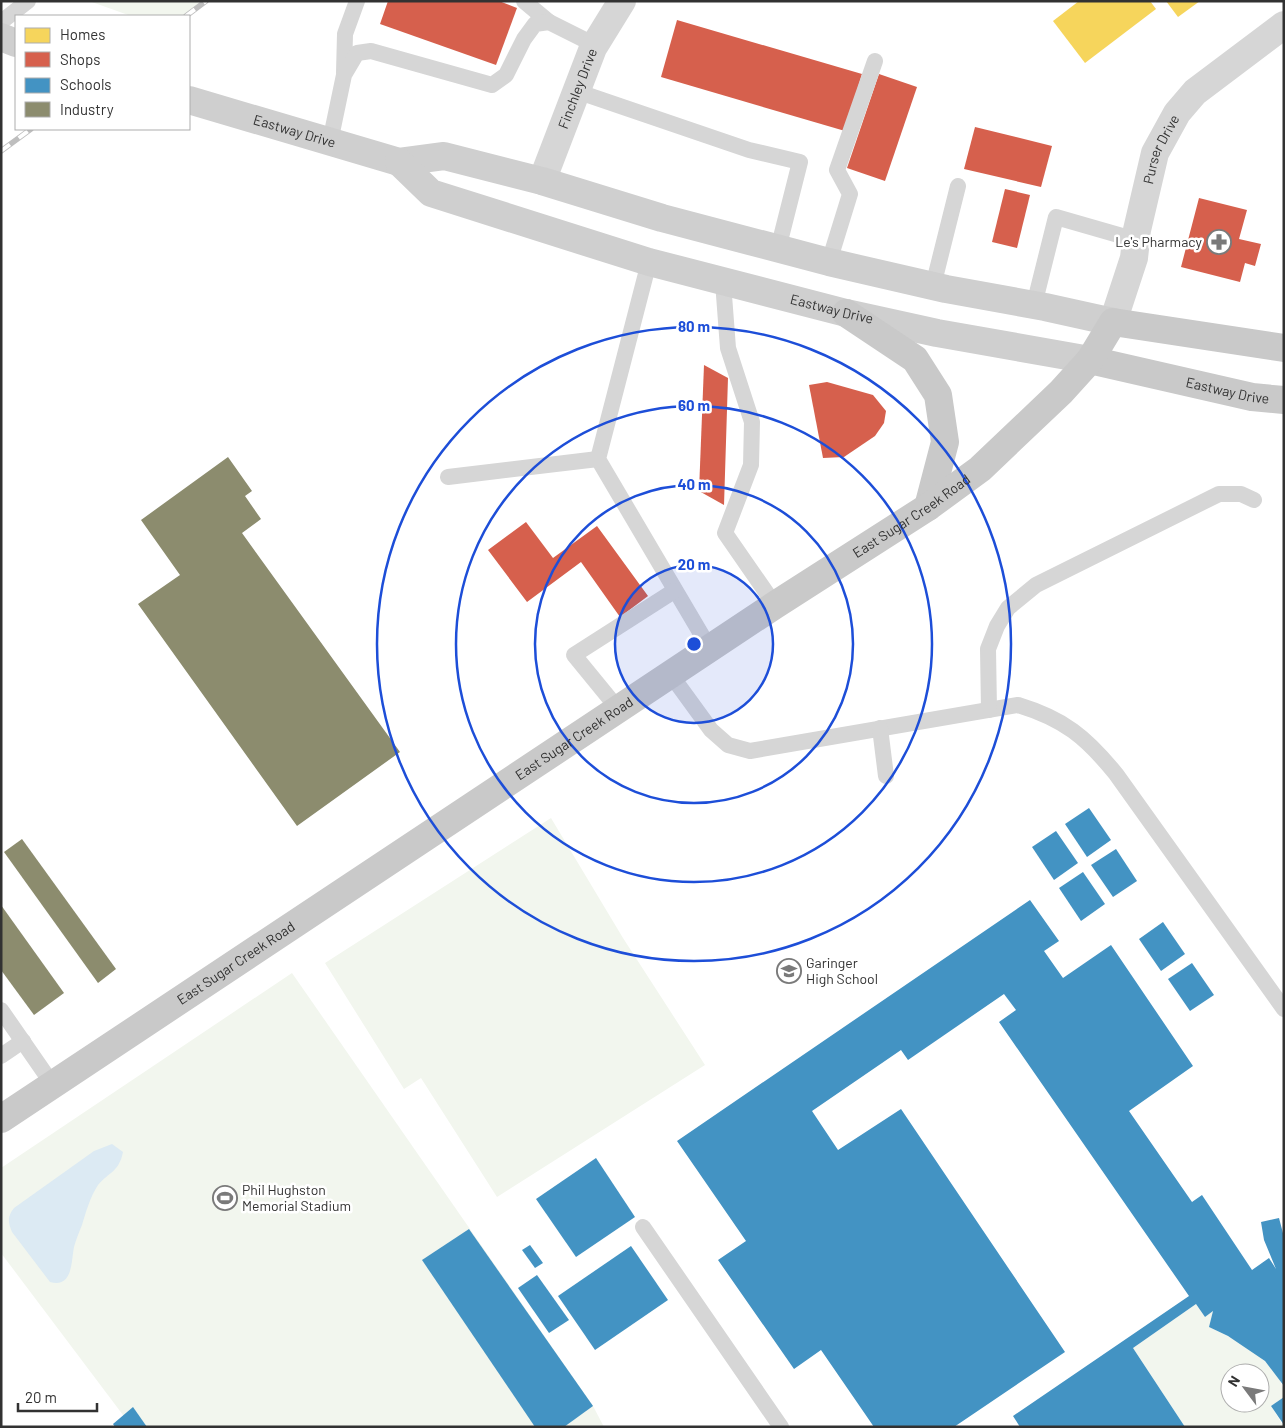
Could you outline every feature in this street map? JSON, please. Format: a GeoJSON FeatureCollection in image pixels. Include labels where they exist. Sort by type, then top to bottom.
{"type":"FeatureCollection","features":[{"type":"Feature","properties":{"kind":"main road"},"geometry":{"type":"LineString","coordinates":[[1,37],[15,43]]}},
{"type":"Feature","properties":{"kind":"main road","name":"Eastway Drive"},"geometry":{"type":"LineString","coordinates":[[190,100],[399,162],[444,156],[542,181],[662,218],[829,262],[932,286],[1114,322],[1284,348]]}},
{"type":"Feature","properties":{"kind":"main road","name":"Eastway Drive"},"geometry":{"type":"LineString","coordinates":[[399,162],[431,193],[649,262],[723,282],[846,313],[936,333],[1090,360],[1252,397],[1284,400]]}},
{"type":"Feature","properties":{"kind":"main road"},"geometry":{"type":"LineString","coordinates":[[846,313],[915,359],[938,395],[945,442],[928,507]]}},
{"type":"Feature","properties":{"kind":"main road","name":"East Sugar Creek Road"},"geometry":{"type":"LineString","coordinates":[[1,1119],[775,606],[928,507],[980,469],[1061,392],[1090,360],[1114,322]]}},
{"type":"Feature","properties":{"kind":"street","name":"Finchley Drive"},"geometry":{"type":"LineString","coordinates":[[542,181],[595,45],[622,1]]}},
{"type":"Feature","properties":{"kind":"street","name":"Purser Drive"},"geometry":{"type":"LineString","coordinates":[[1114,322],[1134,258],[1136,240],[1155,153],[1182,105],[1196,92],[1284,25]]}},
{"type":"Feature","properties":{"kind":"lane"},"geometry":{"type":"LineString","coordinates":[[1,22],[28,1]]}},
{"type":"Feature","properties":{"kind":"lane"},"geometry":{"type":"LineString","coordinates":[[330,142],[344,75],[345,34],[357,1]]}},
{"type":"Feature","properties":{"kind":"lane"},"geometry":{"type":"LineString","coordinates":[[524,1],[549,22],[595,45]]}},
{"type":"Feature","properties":{"kind":"lane"},"geometry":{"type":"LineString","coordinates":[[344,75],[357,53],[370,51],[492,85],[506,75],[524,39],[535,24],[549,22]]}},
{"type":"Feature","properties":{"kind":"lane"},"geometry":{"type":"LineString","coordinates":[[829,262],[850,194],[837,170],[875,61]]}},
{"type":"Feature","properties":{"kind":"lane"},"geometry":{"type":"LineString","coordinates":[[576,91],[749,150],[800,162],[778,248]]}},
{"type":"Feature","properties":{"kind":"lane"},"geometry":{"type":"LineString","coordinates":[[932,286],[958,186]]}},
{"type":"Feature","properties":{"kind":"lane"},"geometry":{"type":"LineString","coordinates":[[1034,305],[1056,217],[1136,240]]}},
{"type":"Feature","properties":{"kind":"lane"},"geometry":{"type":"LineString","coordinates":[[649,262],[598,459],[674,591],[710,649]]}},
{"type":"Feature","properties":{"kind":"lane"},"geometry":{"type":"LineString","coordinates":[[723,282],[728,348],[752,422],[751,465],[725,533],[775,606]]}},
{"type":"Feature","properties":{"kind":"lane"},"geometry":{"type":"LineString","coordinates":[[448,477],[598,459]]}},
{"type":"Feature","properties":{"kind":"lane"},"geometry":{"type":"LineString","coordinates":[[989,710],[988,649],[997,626],[1008,608],[1036,585],[1219,494],[1241,494],[1254,500]]}},
{"type":"Feature","properties":{"kind":"lane"},"geometry":{"type":"LineString","coordinates":[[619,710],[574,655],[674,591]]}},
{"type":"Feature","properties":{"kind":"lane"},"geometry":{"type":"LineString","coordinates":[[671,675],[711,730],[728,745],[750,751],[1018,705],[1041,712],[1067,726],[1094,747],[1284,1009]]}},
{"type":"Feature","properties":{"kind":"lane"},"geometry":{"type":"LineString","coordinates":[[880,728],[886,776]]}},
{"type":"Feature","properties":{"kind":"lane"},"geometry":{"type":"LineString","coordinates":[[1,1010],[53,1085]]}},
{"type":"Feature","properties":{"kind":"lane"},"geometry":{"type":"LineString","coordinates":[[1,1056],[23,1041]]}},
{"type":"Feature","properties":{"kind":"lane"},"geometry":{"type":"LineString","coordinates":[[643,1227],[781,1427]]}},
{"type":"Feature","properties":{"kind":"shaded area"},"geometry":{"type":"Polygon","coordinates":[[[89,1],[205,1],[185,15],[128,15],[89,1]]]}},
{"type":"Feature","properties":{"kind":"shaded area"},"geometry":{"type":"Polygon","coordinates":[[[551,818],[623,938],[705,1065],[497,1197],[421,1078],[404,1089],[325,963],[551,818]]]}},
{"type":"Feature","properties":{"kind":"shaded area","name":"Phil Hughston Memorial Stadium"},"geometry":{"type":"Polygon","coordinates":[[[292,973],[593,1406],[604,1427],[132,1427],[1,1253],[1,1168],[292,973]]]}},
{"type":"Feature","properties":{"kind":"shaded area"},"geometry":{"type":"Polygon","coordinates":[[[112,1144],[123,1152],[119,1164],[98,1185],[93,1194],[75,1244],[70,1272],[67,1278],[58,1283],[50,1282],[12,1232],[9,1222],[10,1214],[14,1208],[94,1151],[112,1144]]]}},
{"type":"Feature","properties":{"kind":"shaded area"},"geometry":{"type":"Polygon","coordinates":[[[1196,1304],[1205,1317],[1213,1311],[1209,1327],[1232,1338],[1266,1363],[1220,1363],[1220,1413],[1270,1413],[1270,1367],[1282,1385],[1284,1397],[1271,1406],[1284,1427],[1185,1427],[1133,1348],[1196,1304]]]}},
{"type":"Feature","properties":{"kind":"building: Homes"},"geometry":{"type":"Polygon","coordinates":[[[1079,1],[1150,1],[1156,9],[1085,63],[1053,21],[1079,1]]]}},
{"type":"Feature","properties":{"kind":"building: Homes"},"geometry":{"type":"Polygon","coordinates":[[[1166,1],[1200,1],[1178,17],[1166,1]]]}},
{"type":"Feature","properties":{"kind":"building: Shops"},"geometry":{"type":"Polygon","coordinates":[[[388,1],[499,1],[517,8],[496,65],[380,24],[388,1]]]}},
{"type":"Feature","properties":{"kind":"building: Shops"},"geometry":{"type":"Polygon","coordinates":[[[677,20],[862,74],[845,131],[661,77],[677,20]]]}},
{"type":"Feature","properties":{"kind":"building: Shops"},"geometry":{"type":"Polygon","coordinates":[[[879,74],[917,87],[885,181],[847,168],[879,74]]]}},
{"type":"Feature","properties":{"kind":"building: Shops"},"geometry":{"type":"Polygon","coordinates":[[[975,127],[1052,146],[1041,187],[964,169],[975,127]]]}},
{"type":"Feature","properties":{"kind":"building: Shops"},"geometry":{"type":"Polygon","coordinates":[[[1005,189],[1030,195],[1017,248],[992,242],[1005,189]]]}},
{"type":"Feature","properties":{"kind":"building: Shops","name":"Le's Pharmacy"},"geometry":{"type":"Polygon","coordinates":[[[1199,198],[1247,210],[1239,239],[1261,244],[1255,266],[1245,263],[1240,282],[1181,267],[1199,198]]]}},
{"type":"Feature","properties":{"kind":"building: Shops"},"geometry":{"type":"Polygon","coordinates":[[[704,365],[728,378],[724,505],[699,491],[704,365]]]}},
{"type":"Feature","properties":{"kind":"building: Shops"},"geometry":{"type":"Polygon","coordinates":[[[827,382],[873,395],[886,411],[884,423],[875,436],[844,457],[823,458],[809,385],[827,382]]]}},
{"type":"Feature","properties":{"kind":"building: Shops"},"geometry":{"type":"Polygon","coordinates":[[[526,522],[553,558],[597,526],[648,596],[620,617],[581,562],[527,602],[488,550],[526,522]]]}},
{"type":"Feature","properties":{"kind":"building: Schools"},"geometry":{"type":"Polygon","coordinates":[[[1089,808],[1111,840],[1087,857],[1065,824],[1089,808]]]}},
{"type":"Feature","properties":{"kind":"building: Schools"},"geometry":{"type":"Polygon","coordinates":[[[1056,831],[1078,863],[1054,880],[1032,847],[1056,831]]]}},
{"type":"Feature","properties":{"kind":"building: Schools"},"geometry":{"type":"Polygon","coordinates":[[[1116,849],[1137,881],[1113,897],[1091,865],[1116,849]]]}},
{"type":"Feature","properties":{"kind":"building: Schools"},"geometry":{"type":"Polygon","coordinates":[[[1083,872],[1105,904],[1081,921],[1059,888],[1083,872]]]}},
{"type":"Feature","properties":{"kind":"building: Schools"},"geometry":{"type":"Polygon","coordinates":[[[1030,900],[1059,941],[1044,951],[1063,978],[1111,945],[1193,1066],[1129,1111],[1192,1202],[1202,1195],[1252,1270],[1269,1258],[1276,1269],[1264,1240],[1261,1222],[1279,1218],[1284,1237],[1284,1386],[1270,1368],[1270,1363],[1267,1363],[1228,1336],[1209,1327],[1213,1311],[1205,1317],[1196,1304],[1133,1348],[1185,1427],[1020,1427],[1013,1416],[1189,1296],[999,1022],[1016,1010],[1004,994],[908,1060],[901,1050],[812,1111],[838,1150],[901,1109],[1065,1352],[954,1427],[874,1427],[821,1350],[794,1369],[718,1260],[746,1241],[677,1141],[1030,900]]]}},
{"type":"Feature","properties":{"kind":"building: Schools"},"geometry":{"type":"Polygon","coordinates":[[[1163,922],[1185,954],[1161,971],[1139,939],[1163,922]]]}},
{"type":"Feature","properties":{"kind":"building: Schools"},"geometry":{"type":"Polygon","coordinates":[[[1192,963],[1214,995],[1190,1011],[1168,979],[1192,963]]]}},
{"type":"Feature","properties":{"kind":"building: Schools"},"geometry":{"type":"Polygon","coordinates":[[[596,1158],[635,1217],[576,1257],[536,1199],[596,1158]]]}},
{"type":"Feature","properties":{"kind":"building: Schools"},"geometry":{"type":"Polygon","coordinates":[[[469,1229],[593,1406],[564,1427],[535,1427],[422,1260],[469,1229]]]}},
{"type":"Feature","properties":{"kind":"building: Schools"},"geometry":{"type":"Polygon","coordinates":[[[530,1245],[543,1263],[535,1268],[522,1250],[530,1245]]]}},
{"type":"Feature","properties":{"kind":"building: Schools"},"geometry":{"type":"Polygon","coordinates":[[[631,1246],[668,1300],[595,1350],[558,1296],[631,1246]]]}},
{"type":"Feature","properties":{"kind":"building: Schools"},"geometry":{"type":"Polygon","coordinates":[[[537,1275],[569,1320],[549,1333],[518,1288],[537,1275]]]}},
{"type":"Feature","properties":{"kind":"building: Schools"},"geometry":{"type":"Polygon","coordinates":[[[1284,1397],[1284,1425],[1271,1406],[1284,1397]]]}},
{"type":"Feature","properties":{"kind":"building: Schools"},"geometry":{"type":"Polygon","coordinates":[[[133,1407],[147,1427],[115,1427],[113,1424],[133,1407]]]}},
{"type":"Feature","properties":{"kind":"building: Industry"},"geometry":{"type":"Polygon","coordinates":[[[228,457],[252,491],[245,496],[261,519],[242,533],[400,752],[297,826],[138,604],[180,575],[141,520],[228,457]]]}},
{"type":"Feature","properties":{"kind":"building: Industry"},"geometry":{"type":"Polygon","coordinates":[[[22,839],[116,969],[98,983],[4,852],[22,839]]]}},
{"type":"Feature","properties":{"kind":"building: Industry"},"geometry":{"type":"Polygon","coordinates":[[[1,905],[64,993],[34,1015],[1,970],[1,905]]]}},
{"type":"Feature","properties":{"kind":"railway"},"geometry":{"type":"LineString","coordinates":[[187,15],[206,1]]}},
{"type":"Feature","properties":{"kind":"railway"},"geometry":{"type":"LineString","coordinates":[[1,151],[30,130]]}},
{"type":"Feature","properties":{"kind":"place","name":"Le's Pharmacy"},"geometry":{"type":"Point","coordinates":[1219,242]}},
{"type":"Feature","properties":{"kind":"place","name":"Garinger High School"},"geometry":{"type":"Point","coordinates":[789,971]}},
{"type":"Feature","properties":{"kind":"place","name":"Phil Hughston Memorial Stadium"},"geometry":{"type":"Point","coordinates":[225,1198]}}]}
